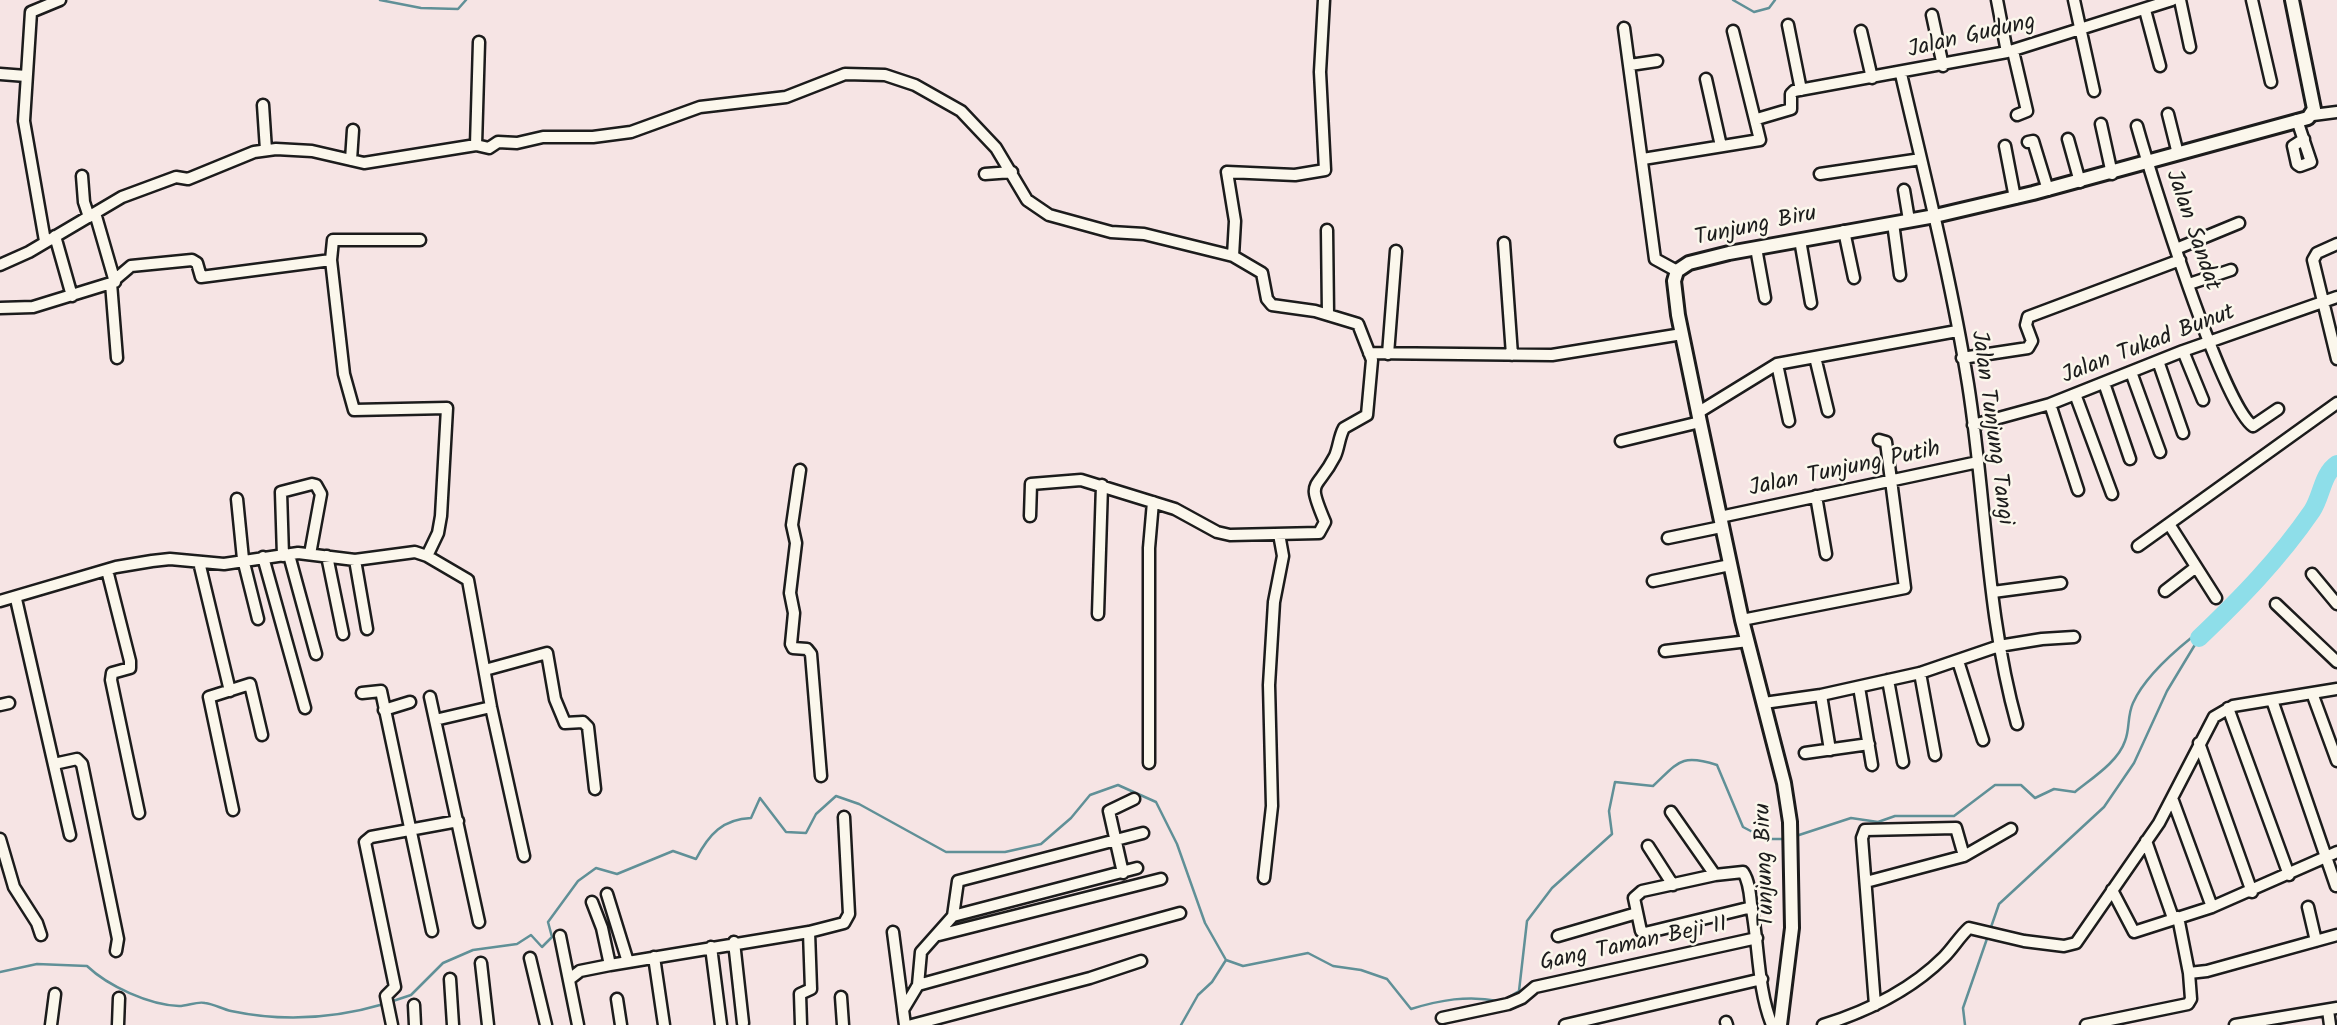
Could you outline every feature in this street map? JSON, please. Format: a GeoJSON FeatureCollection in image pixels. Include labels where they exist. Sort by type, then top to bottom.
{"type":"FeatureCollection","features":[{"type":"Feature","properties":{"kind":"street"},"geometry":{"type":"LineString","coordinates":[[60,0],[31,12],[24,132],[50,238],[72,296]]}},
{"type":"Feature","properties":{"kind":"street"},"geometry":{"type":"LineString","coordinates":[[1233,256],[1236,221],[1227,172],[1295,175],[1325,170],[1321,72],[1324,0]]}},
{"type":"Feature","properties":{"kind":"street"},"geometry":{"type":"LineString","coordinates":[[1997,0],[2027,111],[2017,115]]}},
{"type":"Feature","properties":{"kind":"street"},"geometry":{"type":"LineString","coordinates":[[2074,0],[2094,91]]}},
{"type":"Feature","properties":{"kind":"street"},"geometry":{"type":"LineString","coordinates":[[2180,0],[2190,47]]}},
{"type":"Feature","properties":{"kind":"street"},"geometry":{"type":"LineString","coordinates":[[2252,0],[2271,82]]}},
{"type":"Feature","properties":{"kind":"street"},"geometry":{"type":"LineString","coordinates":[[2292,0],[2310,80],[2313,115],[2337,113]]}},
{"type":"Feature","properties":{"kind":"street","name":"Jalan Gudung"},"geometry":{"type":"LineString","coordinates":[[1801,90],[1901,74],[2010,52],[2082,31],[2164,1]]}},
{"type":"Feature","properties":{"kind":"street"},"geometry":{"type":"LineString","coordinates":[[2145,10],[2160,66]]}},
{"type":"Feature","properties":{"kind":"street"},"geometry":{"type":"LineString","coordinates":[[1931,15],[1943,66]]}},
{"type":"Feature","properties":{"kind":"street"},"geometry":{"type":"LineString","coordinates":[[1757,119],[1791,108],[1791,94],[1801,90],[1788,25]]}},
{"type":"Feature","properties":{"kind":"street"},"geometry":{"type":"LineString","coordinates":[[1625,28],[1655,259],[1677,271]]}},
{"type":"Feature","properties":{"kind":"street"},"geometry":{"type":"LineString","coordinates":[[1643,159],[1760,140],[1757,119],[1733,31]]}},
{"type":"Feature","properties":{"kind":"street"},"geometry":{"type":"LineString","coordinates":[[1861,31],[1872,78]]}},
{"type":"Feature","properties":{"kind":"street"},"geometry":{"type":"LineString","coordinates":[[476,145],[479,41]]}},
{"type":"Feature","properties":{"kind":"street"},"geometry":{"type":"LineString","coordinates":[[1630,65],[1657,61]]}},
{"type":"Feature","properties":{"kind":"street"},"geometry":{"type":"LineString","coordinates":[[0,265],[130,193],[176,177],[188,179],[232,159],[266,150],[312,150],[371,163],[401,155],[476,145],[489,148],[498,142],[517,143],[546,136],[593,137],[631,132],[700,107],[779,99],[833,77],[870,73],[915,85],[961,111],[980,128],[1013,172],[1027,200],[1049,215],[1111,232],[1144,234],[1233,256],[1262,274],[1272,305],[1328,314],[1358,324],[1369,353],[1372,366],[1367,415],[1350,422],[1344,428],[1334,458],[1314,486],[1314,499],[1325,522],[1323,530],[1313,535],[1222,534],[1175,509],[1102,485],[1073,479],[1031,484],[1030,516]]}},
{"type":"Feature","properties":{"kind":"street"},"geometry":{"type":"LineString","coordinates":[[0,74],[26,76]]}},
{"type":"Feature","properties":{"kind":"street","name":"Jalan Gudung"},"geometry":{"type":"LineString","coordinates":[[1901,74],[1935,216]]}},
{"type":"Feature","properties":{"kind":"street"},"geometry":{"type":"LineString","coordinates":[[1706,79],[1721,146]]}},
{"type":"Feature","properties":{"kind":"street"},"geometry":{"type":"LineString","coordinates":[[263,105],[266,150]]}},
{"type":"Feature","properties":{"kind":"street"},"geometry":{"type":"LineString","coordinates":[[2168,114],[2178,154]]}},
{"type":"Feature","properties":{"kind":"street","name":"Tunjung Biru"},"geometry":{"type":"LineString","coordinates":[[1780,1025],[1792,928],[1790,822],[1784,783],[1742,621],[1699,417],[1674,286],[1677,271],[1689,263],[1756,248],[1935,216],[2048,190],[2313,115]]}},
{"type":"Feature","properties":{"kind":"street"},"geometry":{"type":"LineString","coordinates":[[2297,120],[2304,139]]}},
{"type":"Feature","properties":{"kind":"street"},"geometry":{"type":"LineString","coordinates":[[2101,124],[2112,174]]}},
{"type":"Feature","properties":{"kind":"street","name":"Jalan Sandat"},"geometry":{"type":"LineString","coordinates":[[2137,126],[2147,163],[2209,343],[2251,425],[2257,425],[2278,409]]}},
{"type":"Feature","properties":{"kind":"street"},"geometry":{"type":"LineString","coordinates":[[351,160],[353,130]]}},
{"type":"Feature","properties":{"kind":"street"},"geometry":{"type":"LineString","coordinates":[[2068,139],[2080,182]]}},
{"type":"Feature","properties":{"kind":"street"},"geometry":{"type":"LineString","coordinates":[[2028,142],[2033,141],[2048,190]]}},
{"type":"Feature","properties":{"kind":"street"},"geometry":{"type":"LineString","coordinates":[[2005,146],[2015,198]]}},
{"type":"Feature","properties":{"kind":"street"},"geometry":{"type":"LineString","coordinates":[[1820,174],[1920,159]]}},
{"type":"Feature","properties":{"kind":"street"},"geometry":{"type":"LineString","coordinates":[[985,174],[1013,172]]}},
{"type":"Feature","properties":{"kind":"street"},"geometry":{"type":"LineString","coordinates":[[82,176],[84,202],[92,215],[113,282],[117,358]]}},
{"type":"Feature","properties":{"kind":"street"},"geometry":{"type":"LineString","coordinates":[[1904,190],[1909,220]]}},
{"type":"Feature","properties":{"kind":"street","name":"Jalan Tunjung Tangi"},"geometry":{"type":"LineString","coordinates":[[1935,216],[1973,425],[1999,646],[2017,724]]}},
{"type":"Feature","properties":{"kind":"street"},"geometry":{"type":"LineString","coordinates":[[1893,223],[1900,275]]}},
{"type":"Feature","properties":{"kind":"street"},"geometry":{"type":"LineString","coordinates":[[2176,249],[2239,223]]}},
{"type":"Feature","properties":{"kind":"street"},"geometry":{"type":"LineString","coordinates":[[1328,230],[1328,314]]}},
{"type":"Feature","properties":{"kind":"street"},"geometry":{"type":"LineString","coordinates":[[1844,231],[1854,278]]}},
{"type":"Feature","properties":{"kind":"street"},"geometry":{"type":"LineString","coordinates":[[420,240],[333,240],[331,260],[344,374],[354,410],[447,408],[441,516],[438,533],[427,556]]}},
{"type":"Feature","properties":{"kind":"street"},"geometry":{"type":"LineString","coordinates":[[1800,240],[1811,303]]}},
{"type":"Feature","properties":{"kind":"street"},"geometry":{"type":"LineString","coordinates":[[1504,243],[1512,355]]}},
{"type":"Feature","properties":{"kind":"street"},"geometry":{"type":"LineString","coordinates":[[2337,244],[2314,256],[2337,359]]}},
{"type":"Feature","properties":{"kind":"street"},"geometry":{"type":"LineString","coordinates":[[1756,248],[1765,298]]}},
{"type":"Feature","properties":{"kind":"street"},"geometry":{"type":"LineString","coordinates":[[1388,354],[1396,251]]}},
{"type":"Feature","properties":{"kind":"street"},"geometry":{"type":"LineString","coordinates":[[0,308],[33,307],[72,296],[113,282],[128,267],[141,265],[192,260],[203,278],[331,260]]}},
{"type":"Feature","properties":{"kind":"street"},"geometry":{"type":"LineString","coordinates":[[1962,358],[2028,348],[2032,341],[2026,325],[2028,317],[2180,260]]}},
{"type":"Feature","properties":{"kind":"street"},"geometry":{"type":"LineString","coordinates":[[2189,284],[2231,270]]}},
{"type":"Feature","properties":{"kind":"street","name":"Jalan Tukad Bunut"},"geometry":{"type":"LineString","coordinates":[[1973,425],[2050,404],[2183,351],[2337,297]]}},
{"type":"Feature","properties":{"kind":"street"},"geometry":{"type":"LineString","coordinates":[[1621,441],[1699,417],[1777,364],[1957,331]]}},
{"type":"Feature","properties":{"kind":"street"},"geometry":{"type":"LineString","coordinates":[[1369,353],[1574,353],[1682,334]]}},
{"type":"Feature","properties":{"kind":"street"},"geometry":{"type":"LineString","coordinates":[[2183,351],[2203,400]]}},
{"type":"Feature","properties":{"kind":"street"},"geometry":{"type":"LineString","coordinates":[[1815,357],[1828,411]]}},
{"type":"Feature","properties":{"kind":"street"},"geometry":{"type":"LineString","coordinates":[[2158,361],[2183,433]]}},
{"type":"Feature","properties":{"kind":"street"},"geometry":{"type":"LineString","coordinates":[[1777,364],[1789,421]]}},
{"type":"Feature","properties":{"kind":"street"},"geometry":{"type":"LineString","coordinates":[[2131,372],[2160,452]]}},
{"type":"Feature","properties":{"kind":"street"},"geometry":{"type":"LineString","coordinates":[[2104,383],[2130,459]]}},
{"type":"Feature","properties":{"kind":"street"},"geometry":{"type":"LineString","coordinates":[[2075,394],[2112,494]]}},
{"type":"Feature","properties":{"kind":"street"},"geometry":{"type":"LineString","coordinates":[[2137,546],[2337,403]]}},
{"type":"Feature","properties":{"kind":"street"},"geometry":{"type":"LineString","coordinates":[[2050,404],[2078,490]]}},
{"type":"Feature","properties":{"kind":"street"},"geometry":{"type":"LineString","coordinates":[[1742,621],[1905,588],[1886,442],[1879,440]]}},
{"type":"Feature","properties":{"kind":"street","name":"Jalan Tunjung Putih"},"geometry":{"type":"LineString","coordinates":[[1668,538],[1816,496],[1978,462]]}},
{"type":"Feature","properties":{"kind":"street"},"geometry":{"type":"LineString","coordinates":[[800,470],[792,525],[796,543],[790,593],[794,613],[791,645],[793,648],[807,649],[811,654],[821,776]]}},
{"type":"Feature","properties":{"kind":"street"},"geometry":{"type":"LineString","coordinates":[[310,554],[321,494],[312,484],[288,488],[281,492],[286,555],[316,654]]}},
{"type":"Feature","properties":{"kind":"street"},"geometry":{"type":"LineString","coordinates":[[1098,614],[1102,485]]}},
{"type":"Feature","properties":{"kind":"street"},"geometry":{"type":"LineString","coordinates":[[1816,496],[1826,554]]}},
{"type":"Feature","properties":{"kind":"street"},"geometry":{"type":"LineString","coordinates":[[237,499],[243,559],[258,619]]}},
{"type":"Feature","properties":{"kind":"street"},"geometry":{"type":"LineString","coordinates":[[1149,763],[1149,548],[1153,502]]}},
{"type":"Feature","properties":{"kind":"street"},"geometry":{"type":"LineString","coordinates":[[2169,524],[2216,598]]}},
{"type":"Feature","properties":{"kind":"street"},"geometry":{"type":"LineString","coordinates":[[1264,878],[1272,806],[1269,685],[1274,602],[1283,556],[1279,534]]}},
{"type":"Feature","properties":{"kind":"street"},"geometry":{"type":"LineString","coordinates":[[0,601],[107,570],[170,559],[224,564],[243,559],[310,554],[355,560],[415,552],[427,556],[468,580],[491,707],[524,856]]}},
{"type":"Feature","properties":{"kind":"street"},"geometry":{"type":"LineString","coordinates":[[327,556],[343,634]]}},
{"type":"Feature","properties":{"kind":"street"},"geometry":{"type":"LineString","coordinates":[[263,557],[305,708]]}},
{"type":"Feature","properties":{"kind":"street"},"geometry":{"type":"LineString","coordinates":[[355,560],[367,629]]}},
{"type":"Feature","properties":{"kind":"street"},"geometry":{"type":"LineString","coordinates":[[199,562],[230,691]]}},
{"type":"Feature","properties":{"kind":"street"},"geometry":{"type":"LineString","coordinates":[[1653,580],[1730,565]]}},
{"type":"Feature","properties":{"kind":"street"},"geometry":{"type":"LineString","coordinates":[[2165,591],[2196,567]]}},
{"type":"Feature","properties":{"kind":"street"},"geometry":{"type":"LineString","coordinates":[[107,570],[130,661],[130,668],[112,673],[111,680],[139,813]]}},
{"type":"Feature","properties":{"kind":"street"},"geometry":{"type":"LineString","coordinates":[[2312,574],[2337,604]]}},
{"type":"Feature","properties":{"kind":"street"},"geometry":{"type":"LineString","coordinates":[[1993,592],[2061,583]]}},
{"type":"Feature","properties":{"kind":"street"},"geometry":{"type":"LineString","coordinates":[[16,598],[70,835]]}},
{"type":"Feature","properties":{"kind":"street"},"geometry":{"type":"LineString","coordinates":[[2276,604],[2337,662]]}},
{"type":"Feature","properties":{"kind":"street"},"geometry":{"type":"LineString","coordinates":[[1764,703],[1821,695],[1920,673],[1999,646],[2074,637]]}},
{"type":"Feature","properties":{"kind":"street"},"geometry":{"type":"LineString","coordinates":[[1665,651],[1748,641]]}},
{"type":"Feature","properties":{"kind":"street"},"geometry":{"type":"LineString","coordinates":[[485,670],[547,653],[555,699],[565,723],[583,722],[587,727],[595,789]]}},
{"type":"Feature","properties":{"kind":"street"},"geometry":{"type":"LineString","coordinates":[[1958,661],[1983,740]]}},
{"type":"Feature","properties":{"kind":"street"},"geometry":{"type":"LineString","coordinates":[[1920,673],[1935,755]]}},
{"type":"Feature","properties":{"kind":"street"},"geometry":{"type":"LineString","coordinates":[[1888,680],[1903,762]]}},
{"type":"Feature","properties":{"kind":"street"},"geometry":{"type":"LineString","coordinates":[[233,810],[208,700],[250,684],[262,735]]}},
{"type":"Feature","properties":{"kind":"street"},"geometry":{"type":"LineString","coordinates":[[1860,687],[1872,765]]}},
{"type":"Feature","properties":{"kind":"street"},"geometry":{"type":"LineString","coordinates":[[1823,1025],[1875,1005],[1914,983],[1944,957],[1969,928],[1981,928],[2003,936],[2064,946],[2076,943],[2146,841],[2214,717],[2228,708],[2337,689]]}},
{"type":"Feature","properties":{"kind":"street"},"geometry":{"type":"LineString","coordinates":[[362,694],[380,690],[432,931]]}},
{"type":"Feature","properties":{"kind":"street"},"geometry":{"type":"LineString","coordinates":[[2312,693],[2337,761]]}},
{"type":"Feature","properties":{"kind":"street"},"geometry":{"type":"LineString","coordinates":[[1821,695],[1830,750]]}},
{"type":"Feature","properties":{"kind":"street"},"geometry":{"type":"LineString","coordinates":[[430,697],[479,922]]}},
{"type":"Feature","properties":{"kind":"street"},"geometry":{"type":"LineString","coordinates":[[2272,700],[2336,886]]}},
{"type":"Feature","properties":{"kind":"street"},"geometry":{"type":"LineString","coordinates":[[384,710],[410,702]]}},
{"type":"Feature","properties":{"kind":"street"},"geometry":{"type":"LineString","coordinates":[[435,720],[491,707]]}},
{"type":"Feature","properties":{"kind":"street"},"geometry":{"type":"LineString","coordinates":[[2228,708],[2289,875]]}},
{"type":"Feature","properties":{"kind":"street"},"geometry":{"type":"LineString","coordinates":[[2199,743],[2252,892]]}},
{"type":"Feature","properties":{"kind":"street"},"geometry":{"type":"LineString","coordinates":[[1805,753],[1869,744]]}},
{"type":"Feature","properties":{"kind":"street"},"geometry":{"type":"LineString","coordinates":[[54,764],[77,759],[82,764],[118,939],[116,951]]}},
{"type":"Feature","properties":{"kind":"street"},"geometry":{"type":"LineString","coordinates":[[2172,797],[2212,907]]}},
{"type":"Feature","properties":{"kind":"street"},"geometry":{"type":"LineString","coordinates":[[1124,873],[1109,811],[1134,799]]}},
{"type":"Feature","properties":{"kind":"street"},"geometry":{"type":"LineString","coordinates":[[1671,812],[1714,875]]}},
{"type":"Feature","properties":{"kind":"street"},"geometry":{"type":"LineString","coordinates":[[571,978],[580,971],[734,942],[809,932],[848,920],[844,817]]}},
{"type":"Feature","properties":{"kind":"street"},"geometry":{"type":"LineString","coordinates":[[392,1025],[386,999],[395,988],[365,842],[371,837],[458,821]]}},
{"type":"Feature","properties":{"kind":"street"},"geometry":{"type":"LineString","coordinates":[[1875,1005],[1862,838],[1867,829],[1956,828],[1964,856]]}},
{"type":"Feature","properties":{"kind":"street"},"geometry":{"type":"LineString","coordinates":[[1866,882],[1964,856],[2011,829]]}},
{"type":"Feature","properties":{"kind":"street"},"geometry":{"type":"LineString","coordinates":[[904,1010],[918,985],[921,951],[939,935],[953,916],[956,886],[960,880],[1143,833]]}},
{"type":"Feature","properties":{"kind":"street"},"geometry":{"type":"LineString","coordinates":[[0,839],[13,887],[35,918],[40,935]]}},
{"type":"Feature","properties":{"kind":"street"},"geometry":{"type":"LineString","coordinates":[[2086,1025],[2188,1003],[2191,999],[2189,972],[2176,918],[2146,841]]}},
{"type":"Feature","properties":{"kind":"street"},"geometry":{"type":"LineString","coordinates":[[1648,846],[1672,885]]}},
{"type":"Feature","properties":{"kind":"street"},"geometry":{"type":"LineString","coordinates":[[2112,890],[2133,932],[2252,892],[2337,852]]}},
{"type":"Feature","properties":{"kind":"street"},"geometry":{"type":"LineString","coordinates":[[953,916],[1137,868]]}},
{"type":"Feature","properties":{"kind":"street","name":"Gang Taman Beji II"},"geometry":{"type":"LineString","coordinates":[[1558,936],[1637,913],[1636,893],[1714,875],[1743,872],[1752,907],[1762,979],[1772,1025]]}},
{"type":"Feature","properties":{"kind":"street"},"geometry":{"type":"LineString","coordinates":[[939,935],[1161,879]]}},
{"type":"Feature","properties":{"kind":"street"},"geometry":{"type":"LineString","coordinates":[[607,894],[628,962]]}},
{"type":"Feature","properties":{"kind":"street"},"geometry":{"type":"LineString","coordinates":[[592,902],[602,928],[610,965]]}},
{"type":"Feature","properties":{"kind":"street"},"geometry":{"type":"LineString","coordinates":[[1637,913],[1641,930],[1645,933],[1752,907]]}},
{"type":"Feature","properties":{"kind":"street"},"geometry":{"type":"LineString","coordinates":[[2308,907],[2316,941]]}},
{"type":"Feature","properties":{"kind":"street"},"geometry":{"type":"LineString","coordinates":[[918,985],[1180,913]]}},
{"type":"Feature","properties":{"kind":"street"},"geometry":{"type":"LineString","coordinates":[[802,1025],[800,995],[811,989],[809,932]]}},
{"type":"Feature","properties":{"kind":"street"},"geometry":{"type":"LineString","coordinates":[[893,932],[905,1025]]}},
{"type":"Feature","properties":{"kind":"street"},"geometry":{"type":"LineString","coordinates":[[2189,972],[2207,971],[2337,935]]}},
{"type":"Feature","properties":{"kind":"street"},"geometry":{"type":"LineString","coordinates":[[559,936],[571,978],[578,1025]]}},
{"type":"Feature","properties":{"kind":"street","name":"Gang Taman Beji II"},"geometry":{"type":"LineString","coordinates":[[1442,1018],[1508,1004],[1522,998],[1535,987],[1757,938]]}},
{"type":"Feature","properties":{"kind":"street"},"geometry":{"type":"LineString","coordinates":[[734,942],[743,1023]]}},
{"type":"Feature","properties":{"kind":"street"},"geometry":{"type":"LineString","coordinates":[[711,947],[721,1025]]}},
{"type":"Feature","properties":{"kind":"street"},"geometry":{"type":"LineString","coordinates":[[654,957],[664,1025]]}},
{"type":"Feature","properties":{"kind":"street"},"geometry":{"type":"LineString","coordinates":[[530,958],[546,1025]]}},
{"type":"Feature","properties":{"kind":"street"},"geometry":{"type":"LineString","coordinates":[[912,1025],[1090,978],[1141,961]]}},
{"type":"Feature","properties":{"kind":"street"},"geometry":{"type":"LineString","coordinates":[[481,963],[488,1025]]}},
{"type":"Feature","properties":{"kind":"street"},"geometry":{"type":"LineString","coordinates":[[450,979],[453,1025]]}},
{"type":"Feature","properties":{"kind":"street"},"geometry":{"type":"LineString","coordinates":[[1564,1025],[1762,979]]}},
{"type":"Feature","properties":{"kind":"street"},"geometry":{"type":"LineString","coordinates":[[51,1025],[55,994]]}},
{"type":"Feature","properties":{"kind":"street"},"geometry":{"type":"LineString","coordinates":[[841,997],[843,1025]]}},
{"type":"Feature","properties":{"kind":"street"},"geometry":{"type":"LineString","coordinates":[[118,1025],[119,998]]}},
{"type":"Feature","properties":{"kind":"street"},"geometry":{"type":"LineString","coordinates":[[617,999],[621,1025]]}},
{"type":"Feature","properties":{"kind":"street"},"geometry":{"type":"LineString","coordinates":[[414,1005],[415,1025]]}},
{"type":"Feature","properties":{"kind":"street"},"geometry":{"type":"LineString","coordinates":[[2235,1025],[2332,1009],[2330,1025]]}},
{"type":"Feature","properties":{"kind":"waterway"},"geometry":{"type":"LineString","coordinates":[[380,0],[421,8],[458,9],[466,0]]}},
{"type":"Feature","properties":{"kind":"waterway"},"geometry":{"type":"LineString","coordinates":[[1733,0],[1754,12],[1769,8],[1775,0]]}},
{"type":"Feature","properties":{"kind":"waterway"},"geometry":{"type":"LineString","coordinates":[[2199,638],[2273,562],[2312,511],[2328,473],[2337,464]]}},
{"type":"Feature","properties":{"kind":"waterway"},"geometry":{"type":"LineString","coordinates":[[1796,836],[1851,818],[1878,822],[1895,816],[1954,816],[1995,785],[2021,785],[2035,798],[2054,789],[2075,792],[2104,769],[2122,749],[2133,703],[2151,676],[2191,638],[2199,638]]}},
{"type":"Feature","properties":{"kind":"waterway"},"geometry":{"type":"LineString","coordinates":[[1965,1025],[1963,1008],[1999,904],[2104,807],[2134,763],[2167,691],[2199,638]]}},
{"type":"Feature","properties":{"kind":"waterway"},"geometry":{"type":"LineString","coordinates":[[1504,1000],[1519,991],[1527,921],[1552,888],[1612,834],[1609,811],[1615,782],[1653,786],[1680,762],[1695,760],[1717,765],[1743,827],[1766,839],[1786,839]]}},
{"type":"Feature","properties":{"kind":"waterway"},"geometry":{"type":"LineString","coordinates":[[390,1002],[411,995],[443,963],[473,950],[517,944],[531,935],[542,947],[552,937],[548,922],[578,881],[596,868],[617,874],[673,851],[696,859],[706,842],[718,830],[732,821],[751,818],[760,798],[786,832],[806,833],[816,814],[836,796],[859,804],[946,852],[1005,852],[1041,844],[1071,818],[1090,795],[1118,785],[1156,802],[1177,844],[1205,923],[1226,960],[1243,966],[1308,953],[1333,966],[1361,970],[1387,979],[1411,1009],[1454,999],[1498,1001]]}},
{"type":"Feature","properties":{"kind":"waterway"},"geometry":{"type":"LineString","coordinates":[[1181,1025],[1198,995],[1212,982],[1226,960]]}},
{"type":"Feature","properties":{"kind":"waterway"},"geometry":{"type":"LineString","coordinates":[[0,972],[37,964],[87,966],[117,987],[155,1002],[179,1006],[212,1004],[231,1011],[270,1017],[327,1016],[384,1004]]}}]}
